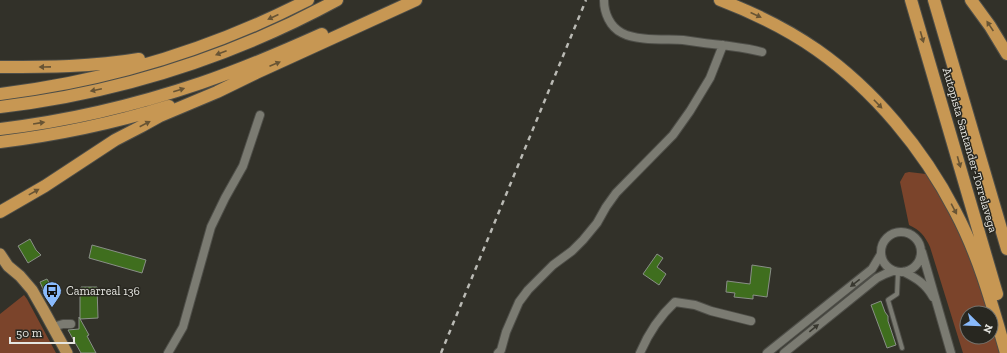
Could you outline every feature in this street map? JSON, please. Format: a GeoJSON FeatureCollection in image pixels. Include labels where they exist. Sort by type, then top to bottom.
{"type":"FeatureCollection","features":[{"type":"Feature","properties":{"kind":"highway"},"geometry":{"type":"LineString","coordinates":[[0,94],[66,83],[117,72],[162,59],[208,44],[262,22],[308,0]]}},
{"type":"Feature","properties":{"kind":"highway"},"geometry":{"type":"LineString","coordinates":[[0,107],[97,90],[139,80],[180,67],[222,53],[261,37],[337,0]]}},
{"type":"Feature","properties":{"kind":"highway"},"geometry":{"type":"LineString","coordinates":[[0,129],[90,114],[182,90],[263,60],[362,17],[406,0]]}},
{"type":"Feature","properties":{"kind":"highway"},"geometry":{"type":"LineString","coordinates":[[0,212],[50,183],[105,147],[160,116],[217,92],[416,0]]}},
{"type":"Feature","properties":{"kind":"highway"},"geometry":{"type":"LineString","coordinates":[[720,0],[760,17],[817,50],[834,63],[867,93],[902,130],[934,174],[961,223],[983,276],[1006,353]]}},
{"type":"Feature","properties":{"kind":"highway","name":"Autopista Santander-Torrelavega"},"geometry":{"type":"LineString","coordinates":[[911,0],[978,226],[1007,331]]}},
{"type":"Feature","properties":{"kind":"highway","name":"Autopista Santander-Torrelavega"},"geometry":{"type":"LineString","coordinates":[[934,0],[1007,249]]}},
{"type":"Feature","properties":{"kind":"highway"},"geometry":{"type":"LineString","coordinates":[[971,0],[990,26],[1007,54]]}},
{"type":"Feature","properties":{"kind":"highway"},"geometry":{"type":"LineString","coordinates":[[0,67],[109,64],[208,44]]}},
{"type":"Feature","properties":{"kind":"highway"},"geometry":{"type":"LineString","coordinates":[[0,142],[84,128],[130,117],[195,97],[256,73]]}},
{"type":"Feature","properties":{"kind":"highway"},"geometry":{"type":"LineString","coordinates":[[0,254],[4,264],[20,276],[32,290],[66,353]]}},
{"type":"Feature","properties":{"kind":"street"},"geometry":{"type":"LineString","coordinates":[[604,0],[606,15],[611,24],[616,29],[628,36],[682,40],[747,48],[762,52]]}},
{"type":"Feature","properties":{"kind":"street"},"geometry":{"type":"LineString","coordinates":[[498,353],[501,350],[506,332],[519,302],[536,281],[583,240],[597,223],[616,193],[673,135],[710,78],[723,45]]}},
{"type":"Feature","properties":{"kind":"street"},"geometry":{"type":"LineString","coordinates":[[168,353],[183,327],[211,227],[243,166],[260,115]]}},
{"type":"Feature","properties":{"kind":"street"},"geometry":{"type":"LineString","coordinates":[[937,305],[931,293],[922,282],[915,277],[898,272],[887,266],[883,261],[881,254],[882,245],[889,235],[899,231],[914,236],[918,239],[951,353]]}},
{"type":"Feature","properties":{"kind":"street"},"geometry":{"type":"LineString","coordinates":[[784,353],[877,278],[885,274],[909,271],[917,265],[920,260],[921,249]]}},
{"type":"Feature","properties":{"kind":"street"},"geometry":{"type":"LineString","coordinates":[[767,353],[867,273],[881,254]]}},
{"type":"Feature","properties":{"kind":"street"},"geometry":{"type":"LineString","coordinates":[[640,353],[643,344],[664,312],[674,302],[695,305],[711,311],[751,321]]}},
{"type":"Feature","properties":{"kind":"street"},"geometry":{"type":"LineString","coordinates":[[53,327],[62,324],[71,324]]}},
{"type":"Feature","properties":{"kind":"lane"},"geometry":{"type":"LineString","coordinates":[[898,272],[898,294],[888,300],[902,348]]}},
{"type":"Feature","properties":{"kind":"shaded area"},"geometry":{"type":"Polygon","coordinates":[[[905,173],[926,174],[945,205],[972,264],[985,305],[959,305],[959,340],[930,247],[922,234],[909,225],[900,182],[905,173]]]}},
{"type":"Feature","properties":{"kind":"shaded area"},"geometry":{"type":"Polygon","coordinates":[[[24,295],[56,353],[0,353],[0,314],[24,295]]]}},
{"type":"Feature","properties":{"kind":"shaded area"},"geometry":{"type":"Polygon","coordinates":[[[961,345],[998,345],[1000,353],[963,353],[961,345]]]}},
{"type":"Feature","properties":{"kind":"building"},"geometry":{"type":"Polygon","coordinates":[[[30,239],[36,250],[41,255],[28,263],[18,246],[30,239]]]}},
{"type":"Feature","properties":{"kind":"building"},"geometry":{"type":"Polygon","coordinates":[[[92,245],[146,260],[142,273],[89,258],[92,245]]]}},
{"type":"Feature","properties":{"kind":"building"},"geometry":{"type":"Polygon","coordinates":[[[657,254],[663,258],[657,267],[666,274],[659,285],[643,274],[657,254]]]}},
{"type":"Feature","properties":{"kind":"building"},"geometry":{"type":"Polygon","coordinates":[[[752,265],[771,268],[767,297],[753,295],[753,299],[734,297],[735,293],[726,292],[727,281],[750,284],[752,265]]]}},
{"type":"Feature","properties":{"kind":"building"},"geometry":{"type":"Polygon","coordinates":[[[47,279],[57,296],[49,301],[40,282],[47,279]]]}},
{"type":"Feature","properties":{"kind":"building"},"geometry":{"type":"Polygon","coordinates":[[[81,287],[97,287],[98,318],[80,319],[81,287]]]}},
{"type":"Feature","properties":{"kind":"building"},"geometry":{"type":"Polygon","coordinates":[[[881,301],[888,316],[888,321],[896,345],[887,348],[871,305],[881,301]]]}},
{"type":"Feature","properties":{"kind":"building"},"geometry":{"type":"Polygon","coordinates":[[[79,317],[89,335],[87,336],[96,353],[81,353],[68,330],[79,329],[79,317]]]}},
{"type":"Feature","properties":{"kind":"railway"},"geometry":{"type":"LineString","coordinates":[[441,353],[586,0]]}},
{"type":"Feature","properties":{"kind":"place","name":"Camarreal 136"},"geometry":{"type":"Point","coordinates":[52,308]}}]}
